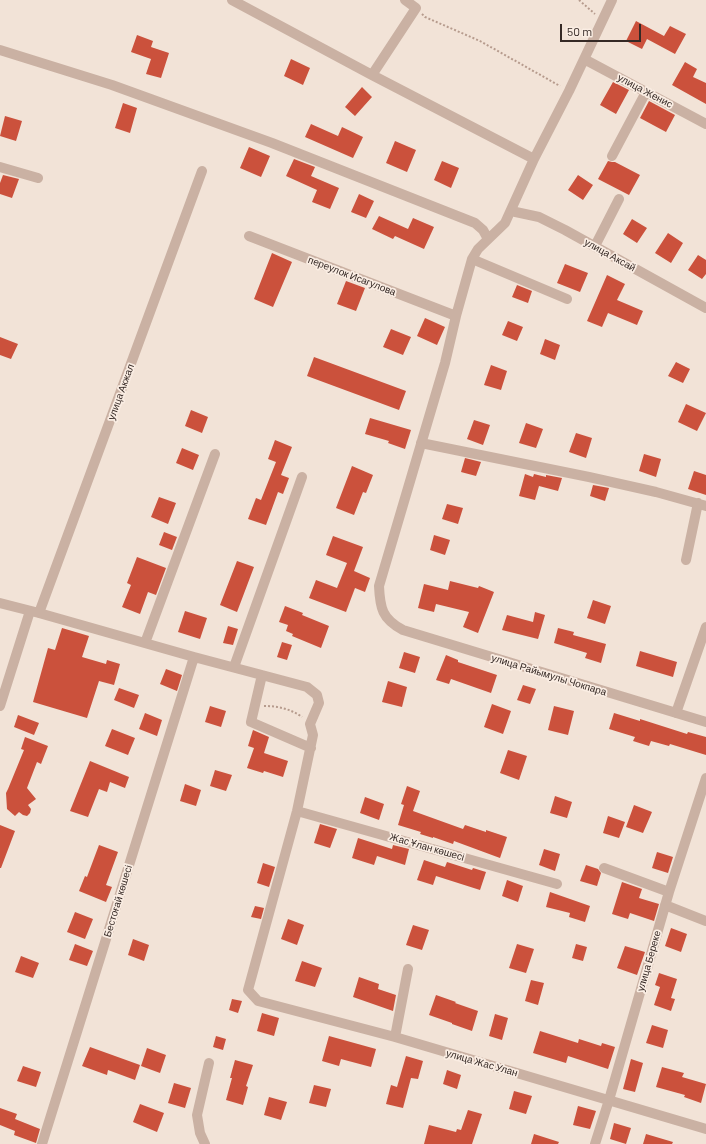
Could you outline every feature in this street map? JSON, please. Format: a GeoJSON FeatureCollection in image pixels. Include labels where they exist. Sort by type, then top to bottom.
{"type":"FeatureCollection","features":[{"type":"Feature","properties":{"kind":"street"},"geometry":{"type":"LineString","coordinates":[[232,0],[534,159]]}},
{"type":"Feature","properties":{"kind":"street"},"geometry":{"type":"LineString","coordinates":[[372,75],[416,8],[406,0]]}},
{"type":"Feature","properties":{"kind":"street"},"geometry":{"type":"LineString","coordinates":[[612,0],[569,91],[534,159],[505,223],[478,249],[472,259],[445,363],[421,443],[589,477],[656,492],[702,505],[686,560]]}},
{"type":"Feature","properties":{"kind":"street"},"geometry":{"type":"LineString","coordinates":[[0,50],[112,85],[272,143],[475,223],[483,230],[488,239]]}},
{"type":"Feature","properties":{"kind":"street","name":"улица Женис"},"geometry":{"type":"LineString","coordinates":[[584,59],[706,124]]}},
{"type":"Feature","properties":{"kind":"street"},"geometry":{"type":"LineString","coordinates":[[612,156],[646,92]]}},
{"type":"Feature","properties":{"kind":"street"},"geometry":{"type":"LineString","coordinates":[[0,168],[38,178]]}},
{"type":"Feature","properties":{"kind":"street","name":"улица Акжал"},"geometry":{"type":"LineString","coordinates":[[0,706],[34,612],[202,171]]}},
{"type":"Feature","properties":{"kind":"street"},"geometry":{"type":"LineString","coordinates":[[595,246],[619,199]]}},
{"type":"Feature","properties":{"kind":"street","name":"улица Аксай"},"geometry":{"type":"LineString","coordinates":[[511,210],[539,217],[565,230],[706,308]]}},
{"type":"Feature","properties":{"kind":"street","name":"переулок Исагулова"},"geometry":{"type":"LineString","coordinates":[[249,236],[456,316]]}},
{"type":"Feature","properties":{"kind":"street"},"geometry":{"type":"LineString","coordinates":[[472,259],[567,299]]}},
{"type":"Feature","properties":{"kind":"street","name":"улица Райымулы Чокпара"},"geometry":{"type":"LineString","coordinates":[[421,443],[379,586],[380,603],[384,614],[392,624],[403,630],[706,722]]}},
{"type":"Feature","properties":{"kind":"street"},"geometry":{"type":"LineString","coordinates":[[146,642],[215,454]]}},
{"type":"Feature","properties":{"kind":"street"},"geometry":{"type":"LineString","coordinates":[[234,667],[302,477]]}},
{"type":"Feature","properties":{"kind":"street"},"geometry":{"type":"LineString","coordinates":[[0,603],[307,687],[317,695],[319,703],[310,724],[313,735],[297,811]]}},
{"type":"Feature","properties":{"kind":"street"},"geometry":{"type":"LineString","coordinates":[[676,713],[706,627]]}},
{"type":"Feature","properties":{"kind":"street","name":"Бестоғай көшесі"},"geometry":{"type":"LineString","coordinates":[[42,1144],[194,657]]}},
{"type":"Feature","properties":{"kind":"street"},"geometry":{"type":"LineString","coordinates":[[262,675],[252,722],[311,748]]}},
{"type":"Feature","properties":{"kind":"street","name":"улица Береке"},"geometry":{"type":"LineString","coordinates":[[595,1144],[665,905],[706,778]]}},
{"type":"Feature","properties":{"kind":"street","name":"Жас Ұлан көшесі"},"geometry":{"type":"LineString","coordinates":[[297,811],[557,884]]}},
{"type":"Feature","properties":{"kind":"street","name":"улица Жас Улан"},"geometry":{"type":"LineString","coordinates":[[297,811],[248,990],[258,1000],[395,1037],[706,1129]]}},
{"type":"Feature","properties":{"kind":"street"},"geometry":{"type":"LineString","coordinates":[[604,868],[669,892]]}},
{"type":"Feature","properties":{"kind":"street"},"geometry":{"type":"LineString","coordinates":[[665,905],[706,921]]}},
{"type":"Feature","properties":{"kind":"street"},"geometry":{"type":"LineString","coordinates":[[395,1037],[408,969]]}},
{"type":"Feature","properties":{"kind":"street"},"geometry":{"type":"LineString","coordinates":[[205,1144],[200,1133],[197,1115],[209,1063]]}},
{"type":"Feature","properties":{"kind":"path"},"geometry":{"type":"LineString","coordinates":[[579,0],[603,21]]}},
{"type":"Feature","properties":{"kind":"path"},"geometry":{"type":"LineString","coordinates":[[416,8],[425,17],[480,41],[569,91]]}},
{"type":"Feature","properties":{"kind":"path"},"geometry":{"type":"LineString","coordinates":[[255,706],[284,708],[297,714],[310,724]]}},
{"type":"Feature","properties":{"kind":"building"},"geometry":{"type":"Polygon","coordinates":[[[636,21],[664,36],[670,26],[686,34],[675,54],[647,39],[642,49],[626,41],[636,21]]]}},
{"type":"Feature","properties":{"kind":"building"},"geometry":{"type":"Polygon","coordinates":[[[137,35],[153,41],[151,47],[169,53],[161,78],[146,74],[151,59],[131,52],[137,35]]]}},
{"type":"Feature","properties":{"kind":"building"},"geometry":{"type":"Polygon","coordinates":[[[291,59],[310,68],[303,85],[284,76],[291,59]]]}},
{"type":"Feature","properties":{"kind":"building"},"geometry":{"type":"Polygon","coordinates":[[[685,62],[697,69],[693,77],[706,83],[706,104],[672,85],[685,62]]]}},
{"type":"Feature","properties":{"kind":"building"},"geometry":{"type":"Polygon","coordinates":[[[613,82],[629,90],[616,114],[600,105],[613,82]]]}},
{"type":"Feature","properties":{"kind":"building"},"geometry":{"type":"Polygon","coordinates":[[[362,87],[372,97],[355,116],[345,107],[362,87]]]}},
{"type":"Feature","properties":{"kind":"building"},"geometry":{"type":"Polygon","coordinates":[[[649,101],[675,115],[666,132],[640,118],[649,101]]]}},
{"type":"Feature","properties":{"kind":"building"},"geometry":{"type":"Polygon","coordinates":[[[123,103],[137,108],[130,133],[115,128],[123,103]]]}},
{"type":"Feature","properties":{"kind":"building"},"geometry":{"type":"Polygon","coordinates":[[[5,116],[22,121],[16,141],[0,136],[5,116]]]}},
{"type":"Feature","properties":{"kind":"building"},"geometry":{"type":"Polygon","coordinates":[[[311,124],[338,136],[342,127],[363,137],[353,158],[305,137],[311,124]]]}},
{"type":"Feature","properties":{"kind":"building"},"geometry":{"type":"Polygon","coordinates":[[[395,141],[416,150],[407,172],[386,163],[395,141]]]}},
{"type":"Feature","properties":{"kind":"building"},"geometry":{"type":"Polygon","coordinates":[[[249,147],[270,156],[261,177],[240,168],[249,147]]]}},
{"type":"Feature","properties":{"kind":"building"},"geometry":{"type":"Polygon","coordinates":[[[294,159],[315,167],[311,176],[339,188],[330,209],[312,202],[317,190],[286,176],[294,159]]]}},
{"type":"Feature","properties":{"kind":"building"},"geometry":{"type":"Polygon","coordinates":[[[442,161],[459,168],[451,188],[434,180],[442,161]]]}},
{"type":"Feature","properties":{"kind":"building"},"geometry":{"type":"Polygon","coordinates":[[[608,161],[615,162],[640,175],[629,195],[598,179],[608,161]]]}},
{"type":"Feature","properties":{"kind":"building"},"geometry":{"type":"Polygon","coordinates":[[[3,175],[19,179],[12,198],[0,194],[0,183],[3,175]]]}},
{"type":"Feature","properties":{"kind":"building"},"geometry":{"type":"Polygon","coordinates":[[[578,175],[593,185],[583,200],[568,190],[578,175]]]}},
{"type":"Feature","properties":{"kind":"building"},"geometry":{"type":"Polygon","coordinates":[[[359,194],[374,201],[366,218],[351,212],[359,194]]]}},
{"type":"Feature","properties":{"kind":"building"},"geometry":{"type":"Polygon","coordinates":[[[379,216],[408,229],[413,218],[434,227],[424,249],[395,236],[393,239],[372,229],[379,216]]]}},
{"type":"Feature","properties":{"kind":"building"},"geometry":{"type":"Polygon","coordinates":[[[632,219],[647,228],[637,243],[623,234],[632,219]]]}},
{"type":"Feature","properties":{"kind":"building"},"geometry":{"type":"Polygon","coordinates":[[[668,233],[683,243],[671,263],[655,253],[668,233]]]}},
{"type":"Feature","properties":{"kind":"building"},"geometry":{"type":"Polygon","coordinates":[[[272,253],[292,262],[273,307],[254,299],[272,253]]]}},
{"type":"Feature","properties":{"kind":"building"},"geometry":{"type":"Polygon","coordinates":[[[698,255],[706,260],[706,274],[702,279],[688,270],[698,255]]]}},
{"type":"Feature","properties":{"kind":"building"},"geometry":{"type":"Polygon","coordinates":[[[565,264],[588,273],[580,292],[557,283],[565,264]]]}},
{"type":"Feature","properties":{"kind":"building"},"geometry":{"type":"Polygon","coordinates":[[[607,275],[625,284],[617,300],[643,311],[637,325],[608,313],[602,327],[587,321],[607,275]]]}},
{"type":"Feature","properties":{"kind":"building"},"geometry":{"type":"Polygon","coordinates":[[[346,281],[365,288],[356,311],[337,304],[346,281]]]}},
{"type":"Feature","properties":{"kind":"building"},"geometry":{"type":"Polygon","coordinates":[[[517,285],[532,291],[528,303],[512,297],[517,285]]]}},
{"type":"Feature","properties":{"kind":"building"},"geometry":{"type":"Polygon","coordinates":[[[425,318],[445,327],[437,345],[417,336],[425,318]]]}},
{"type":"Feature","properties":{"kind":"building"},"geometry":{"type":"Polygon","coordinates":[[[508,321],[523,327],[517,341],[502,335],[508,321]]]}},
{"type":"Feature","properties":{"kind":"building"},"geometry":{"type":"Polygon","coordinates":[[[391,329],[411,337],[403,355],[383,347],[391,329]]]}},
{"type":"Feature","properties":{"kind":"building"},"geometry":{"type":"Polygon","coordinates":[[[0,337],[18,344],[11,359],[0,355],[0,337]]]}},
{"type":"Feature","properties":{"kind":"building"},"geometry":{"type":"Polygon","coordinates":[[[545,339],[560,345],[555,360],[540,354],[545,339]]]}},
{"type":"Feature","properties":{"kind":"building"},"geometry":{"type":"Polygon","coordinates":[[[314,357],[406,391],[399,410],[307,376],[314,357]]]}},
{"type":"Feature","properties":{"kind":"building"},"geometry":{"type":"Polygon","coordinates":[[[676,362],[690,369],[683,383],[668,376],[676,362]]]}},
{"type":"Feature","properties":{"kind":"building"},"geometry":{"type":"Polygon","coordinates":[[[491,365],[507,371],[501,390],[484,385],[491,365]]]}},
{"type":"Feature","properties":{"kind":"building"},"geometry":{"type":"Polygon","coordinates":[[[686,404],[706,413],[697,431],[678,422],[686,404]]]}},
{"type":"Feature","properties":{"kind":"building"},"geometry":{"type":"Polygon","coordinates":[[[191,410],[208,417],[202,433],[185,426],[191,410]]]}},
{"type":"Feature","properties":{"kind":"building"},"geometry":{"type":"Polygon","coordinates":[[[370,418],[411,430],[405,449],[388,443],[389,441],[365,434],[370,418]]]}},
{"type":"Feature","properties":{"kind":"building"},"geometry":{"type":"Polygon","coordinates":[[[474,420],[490,425],[483,445],[467,439],[474,420]]]}},
{"type":"Feature","properties":{"kind":"building"},"geometry":{"type":"Polygon","coordinates":[[[526,423],[543,429],[536,448],[519,443],[526,423]]]}},
{"type":"Feature","properties":{"kind":"building"},"geometry":{"type":"Polygon","coordinates":[[[576,433],[592,438],[586,458],[569,452],[576,433]]]}},
{"type":"Feature","properties":{"kind":"building"},"geometry":{"type":"Polygon","coordinates":[[[275,440],[292,447],[281,475],[289,478],[283,494],[278,492],[266,525],[248,519],[256,498],[261,500],[276,462],[268,459],[275,440]]]}},
{"type":"Feature","properties":{"kind":"building"},"geometry":{"type":"Polygon","coordinates":[[[182,448],[199,455],[193,470],[176,463],[182,448]]]}},
{"type":"Feature","properties":{"kind":"building"},"geometry":{"type":"Polygon","coordinates":[[[644,454],[661,459],[656,477],[639,471],[644,454]]]}},
{"type":"Feature","properties":{"kind":"building"},"geometry":{"type":"Polygon","coordinates":[[[465,458],[481,462],[476,476],[461,472],[465,458]]]}},
{"type":"Feature","properties":{"kind":"building"},"geometry":{"type":"Polygon","coordinates":[[[352,466],[373,475],[366,493],[363,492],[354,515],[336,508],[352,466]]]}},
{"type":"Feature","properties":{"kind":"building"},"geometry":{"type":"Polygon","coordinates":[[[694,471],[706,475],[706,495],[688,489],[694,471]]]}},
{"type":"Feature","properties":{"kind":"building"},"geometry":{"type":"Polygon","coordinates":[[[525,474],[533,477],[534,474],[546,477],[546,475],[562,478],[558,491],[539,486],[535,500],[519,496],[525,474]]]}},
{"type":"Feature","properties":{"kind":"building"},"geometry":{"type":"Polygon","coordinates":[[[593,485],[609,488],[605,501],[590,496],[593,485]]]}},
{"type":"Feature","properties":{"kind":"building"},"geometry":{"type":"Polygon","coordinates":[[[159,497],[176,503],[168,524],[151,517],[159,497]]]}},
{"type":"Feature","properties":{"kind":"building"},"geometry":{"type":"Polygon","coordinates":[[[447,504],[463,508],[458,524],[442,519],[447,504]]]}},
{"type":"Feature","properties":{"kind":"building"},"geometry":{"type":"Polygon","coordinates":[[[164,532],[177,537],[172,550],[159,545],[164,532]]]}},
{"type":"Feature","properties":{"kind":"building"},"geometry":{"type":"Polygon","coordinates":[[[434,535],[450,540],[445,555],[430,550],[434,535]]]}},
{"type":"Feature","properties":{"kind":"building"},"geometry":{"type":"Polygon","coordinates":[[[333,536],[363,547],[354,571],[370,578],[365,592],[355,588],[346,612],[309,598],[316,580],[337,588],[347,563],[326,555],[333,536]]]}},
{"type":"Feature","properties":{"kind":"building"},"geometry":{"type":"Polygon","coordinates":[[[137,557],[166,568],[156,595],[148,592],[140,614],[122,607],[131,585],[127,583],[137,557]]]}},
{"type":"Feature","properties":{"kind":"building"},"geometry":{"type":"Polygon","coordinates":[[[237,561],[254,567],[237,612],[220,605],[237,561]]]}},
{"type":"Feature","properties":{"kind":"building"},"geometry":{"type":"Polygon","coordinates":[[[450,581],[478,588],[479,586],[494,592],[478,633],[463,627],[469,612],[436,604],[434,612],[418,608],[424,584],[448,590],[450,581]]]}},
{"type":"Feature","properties":{"kind":"building"},"geometry":{"type":"Polygon","coordinates":[[[593,600],[611,606],[605,624],[587,618],[593,600]]]}},
{"type":"Feature","properties":{"kind":"building"},"geometry":{"type":"Polygon","coordinates":[[[285,606],[329,626],[321,648],[292,636],[293,634],[286,631],[288,625],[279,622],[285,606]]]}},
{"type":"Feature","properties":{"kind":"building"},"geometry":{"type":"Polygon","coordinates":[[[185,611],[207,618],[200,639],[178,632],[185,611]]]}},
{"type":"Feature","properties":{"kind":"building"},"geometry":{"type":"Polygon","coordinates":[[[535,612],[545,615],[538,639],[502,630],[507,615],[533,622],[535,612]]]}},
{"type":"Feature","properties":{"kind":"building"},"geometry":{"type":"Polygon","coordinates":[[[228,626],[238,629],[233,645],[223,643],[228,626]]]}},
{"type":"Feature","properties":{"kind":"building"},"geometry":{"type":"Polygon","coordinates":[[[62,628],[89,636],[82,657],[106,664],[107,660],[120,664],[114,685],[99,681],[87,718],[33,702],[48,648],[55,650],[62,628]]]}},
{"type":"Feature","properties":{"kind":"building"},"geometry":{"type":"Polygon","coordinates":[[[558,628],[574,632],[573,635],[606,644],[601,663],[585,658],[587,653],[554,643],[558,628]]]}},
{"type":"Feature","properties":{"kind":"building"},"geometry":{"type":"Polygon","coordinates":[[[282,642],[292,645],[287,660],[277,657],[282,642]]]}},
{"type":"Feature","properties":{"kind":"building"},"geometry":{"type":"Polygon","coordinates":[[[640,651],[677,662],[673,677],[636,666],[640,651]]]}},
{"type":"Feature","properties":{"kind":"building"},"geometry":{"type":"Polygon","coordinates":[[[404,652],[420,657],[415,673],[399,668],[404,652]]]}},
{"type":"Feature","properties":{"kind":"building"},"geometry":{"type":"Polygon","coordinates":[[[446,655],[458,660],[458,662],[497,675],[491,693],[451,679],[449,684],[436,680],[446,655]]]}},
{"type":"Feature","properties":{"kind":"building"},"geometry":{"type":"Polygon","coordinates":[[[166,669],[182,675],[177,691],[160,684],[166,669]]]}},
{"type":"Feature","properties":{"kind":"building"},"geometry":{"type":"Polygon","coordinates":[[[388,681],[407,687],[402,707],[382,702],[388,681]]]}},
{"type":"Feature","properties":{"kind":"building"},"geometry":{"type":"Polygon","coordinates":[[[523,685],[536,689],[530,704],[517,700],[523,685]]]}},
{"type":"Feature","properties":{"kind":"building"},"geometry":{"type":"Polygon","coordinates":[[[119,688],[139,695],[134,708],[114,700],[119,688]]]}},
{"type":"Feature","properties":{"kind":"building"},"geometry":{"type":"Polygon","coordinates":[[[492,704],[511,711],[503,734],[484,727],[492,704]]]}},
{"type":"Feature","properties":{"kind":"building"},"geometry":{"type":"Polygon","coordinates":[[[210,706],[226,711],[221,727],[205,722],[210,706]]]}},
{"type":"Feature","properties":{"kind":"building"},"geometry":{"type":"Polygon","coordinates":[[[554,706],[574,711],[568,735],[548,730],[554,706]]]}},
{"type":"Feature","properties":{"kind":"building"},"geometry":{"type":"Polygon","coordinates":[[[145,713],[162,720],[157,736],[139,729],[145,713]]]}},
{"type":"Feature","properties":{"kind":"building"},"geometry":{"type":"Polygon","coordinates":[[[614,713],[640,721],[640,719],[687,734],[688,732],[706,737],[706,755],[670,744],[669,746],[651,741],[649,746],[633,741],[635,737],[609,729],[614,713]]]}},
{"type":"Feature","properties":{"kind":"building"},"geometry":{"type":"Polygon","coordinates":[[[18,715],[39,723],[34,735],[14,727],[18,715]]]}},
{"type":"Feature","properties":{"kind":"building"},"geometry":{"type":"Polygon","coordinates":[[[112,729],[135,738],[128,755],[105,746],[112,729]]]}},
{"type":"Feature","properties":{"kind":"building"},"geometry":{"type":"Polygon","coordinates":[[[253,730],[269,737],[264,753],[288,761],[283,777],[264,771],[263,773],[247,768],[254,748],[248,746],[253,730]]]}},
{"type":"Feature","properties":{"kind":"building"},"geometry":{"type":"Polygon","coordinates":[[[25,737],[48,746],[41,764],[37,762],[27,788],[36,799],[28,805],[31,809],[30,813],[27,816],[19,812],[15,816],[7,809],[6,793],[24,750],[21,749],[25,737]]]}},
{"type":"Feature","properties":{"kind":"building"},"geometry":{"type":"Polygon","coordinates":[[[508,750],[527,756],[519,780],[500,773],[508,750]]]}},
{"type":"Feature","properties":{"kind":"building"},"geometry":{"type":"Polygon","coordinates":[[[90,761],[129,777],[125,788],[110,782],[107,792],[99,789],[88,817],[70,811],[90,761]]]}},
{"type":"Feature","properties":{"kind":"building"},"geometry":{"type":"Polygon","coordinates":[[[215,770],[232,775],[226,791],[210,786],[215,770]]]}},
{"type":"Feature","properties":{"kind":"building"},"geometry":{"type":"Polygon","coordinates":[[[185,784],[201,790],[196,806],[180,801],[185,784]]]}},
{"type":"Feature","properties":{"kind":"building"},"geometry":{"type":"Polygon","coordinates":[[[407,786],[420,791],[413,811],[463,829],[465,825],[507,837],[500,858],[454,841],[453,844],[420,834],[421,832],[398,825],[404,805],[401,804],[407,786]]]}},
{"type":"Feature","properties":{"kind":"building"},"geometry":{"type":"Polygon","coordinates":[[[555,796],[572,802],[567,818],[550,813],[555,796]]]}},
{"type":"Feature","properties":{"kind":"building"},"geometry":{"type":"Polygon","coordinates":[[[365,797],[384,804],[379,820],[360,813],[365,797]]]}},
{"type":"Feature","properties":{"kind":"building"},"geometry":{"type":"Polygon","coordinates":[[[634,805],[652,812],[643,833],[626,827],[634,805]]]}},
{"type":"Feature","properties":{"kind":"building"},"geometry":{"type":"Polygon","coordinates":[[[608,816],[625,822],[619,838],[603,833],[608,816]]]}},
{"type":"Feature","properties":{"kind":"building"},"geometry":{"type":"Polygon","coordinates":[[[320,824],[337,829],[330,848],[314,843],[320,824]]]}},
{"type":"Feature","properties":{"kind":"building"},"geometry":{"type":"Polygon","coordinates":[[[0,825],[15,831],[1,868],[0,868],[0,825]]]}},
{"type":"Feature","properties":{"kind":"building"},"geometry":{"type":"Polygon","coordinates":[[[358,838],[392,849],[393,845],[409,849],[405,865],[377,856],[374,865],[352,858],[358,838]]]}},
{"type":"Feature","properties":{"kind":"building"},"geometry":{"type":"Polygon","coordinates":[[[99,845],[118,852],[106,885],[112,887],[106,902],[79,891],[85,876],[87,877],[99,845]]]}},
{"type":"Feature","properties":{"kind":"building"},"geometry":{"type":"Polygon","coordinates":[[[544,849],[560,854],[555,871],[539,865],[544,849]]]}},
{"type":"Feature","properties":{"kind":"building"},"geometry":{"type":"Polygon","coordinates":[[[657,852],[673,857],[668,873],[652,868],[657,852]]]}},
{"type":"Feature","properties":{"kind":"building"},"geometry":{"type":"Polygon","coordinates":[[[424,860],[445,867],[447,862],[472,870],[473,868],[486,872],[480,890],[436,876],[433,885],[417,880],[424,860]]]}},
{"type":"Feature","properties":{"kind":"building"},"geometry":{"type":"Polygon","coordinates":[[[263,863],[275,867],[269,887],[257,883],[263,863]]]}},
{"type":"Feature","properties":{"kind":"building"},"geometry":{"type":"Polygon","coordinates":[[[586,865],[598,869],[601,873],[597,886],[580,881],[586,865]]]}},
{"type":"Feature","properties":{"kind":"building"},"geometry":{"type":"Polygon","coordinates":[[[507,880],[523,886],[518,902],[502,896],[507,880]]]}},
{"type":"Feature","properties":{"kind":"building"},"geometry":{"type":"Polygon","coordinates":[[[622,882],[642,889],[639,898],[659,904],[654,921],[630,913],[628,919],[612,914],[622,882]]]}},
{"type":"Feature","properties":{"kind":"building"},"geometry":{"type":"Polygon","coordinates":[[[550,892],[590,906],[585,922],[569,917],[570,913],[546,907],[550,892]]]}},
{"type":"Feature","properties":{"kind":"building"},"geometry":{"type":"Polygon","coordinates":[[[255,906],[264,908],[261,919],[251,917],[255,906]]]}},
{"type":"Feature","properties":{"kind":"building"},"geometry":{"type":"Polygon","coordinates":[[[75,912],[93,919],[85,939],[67,932],[75,912]]]}},
{"type":"Feature","properties":{"kind":"building"},"geometry":{"type":"Polygon","coordinates":[[[288,919],[304,925],[297,945],[281,939],[288,919]]]}},
{"type":"Feature","properties":{"kind":"building"},"geometry":{"type":"Polygon","coordinates":[[[413,925],[429,930],[422,950],[406,945],[413,925]]]}},
{"type":"Feature","properties":{"kind":"building"},"geometry":{"type":"Polygon","coordinates":[[[671,928],[687,934],[681,952],[665,946],[671,928]]]}},
{"type":"Feature","properties":{"kind":"building"},"geometry":{"type":"Polygon","coordinates":[[[133,939],[149,945],[144,961],[128,955],[133,939]]]}},
{"type":"Feature","properties":{"kind":"building"},"geometry":{"type":"Polygon","coordinates":[[[75,944],[93,951],[87,966],[69,960],[75,944]]]}},
{"type":"Feature","properties":{"kind":"building"},"geometry":{"type":"Polygon","coordinates":[[[517,944],[534,949],[526,973],[509,968],[517,944]]]}},
{"type":"Feature","properties":{"kind":"building"},"geometry":{"type":"Polygon","coordinates":[[[576,944],[587,947],[583,961],[572,958],[576,944]]]}},
{"type":"Feature","properties":{"kind":"building"},"geometry":{"type":"Polygon","coordinates":[[[625,946],[645,952],[637,975],[617,968],[625,946]]]}},
{"type":"Feature","properties":{"kind":"building"},"geometry":{"type":"Polygon","coordinates":[[[21,956],[39,963],[33,978],[15,972],[21,956]]]}},
{"type":"Feature","properties":{"kind":"building"},"geometry":{"type":"Polygon","coordinates":[[[302,961],[322,968],[315,987],[295,981],[302,961]]]}},
{"type":"Feature","properties":{"kind":"building"},"geometry":{"type":"Polygon","coordinates":[[[659,973],[677,979],[671,998],[675,999],[671,1011],[654,1005],[660,987],[655,985],[659,973]]]}},
{"type":"Feature","properties":{"kind":"building"},"geometry":{"type":"Polygon","coordinates":[[[359,977],[379,984],[378,989],[396,995],[393,1011],[353,997],[359,977]]]}},
{"type":"Feature","properties":{"kind":"building"},"geometry":{"type":"Polygon","coordinates":[[[531,980],[544,983],[538,1005],[525,1001],[531,980]]]}},
{"type":"Feature","properties":{"kind":"building"},"geometry":{"type":"Polygon","coordinates":[[[436,995],[478,1011],[472,1031],[429,1015],[436,995]]]}},
{"type":"Feature","properties":{"kind":"building"},"geometry":{"type":"Polygon","coordinates":[[[232,999],[242,1001],[238,1013],[229,1010],[232,999]]]}},
{"type":"Feature","properties":{"kind":"building"},"geometry":{"type":"Polygon","coordinates":[[[262,1013],[279,1018],[274,1036],[257,1031],[262,1013]]]}},
{"type":"Feature","properties":{"kind":"building"},"geometry":{"type":"Polygon","coordinates":[[[495,1014],[508,1018],[502,1040],[489,1036],[495,1014]]]}},
{"type":"Feature","properties":{"kind":"building"},"geometry":{"type":"Polygon","coordinates":[[[652,1025],[668,1030],[663,1048],[646,1043],[652,1025]]]}},
{"type":"Feature","properties":{"kind":"building"},"geometry":{"type":"Polygon","coordinates":[[[540,1031],[578,1043],[579,1039],[601,1046],[602,1043],[615,1047],[608,1069],[568,1056],[566,1063],[533,1053],[540,1031]]]}},
{"type":"Feature","properties":{"kind":"building"},"geometry":{"type":"Polygon","coordinates":[[[216,1036],[226,1039],[223,1050],[213,1047],[216,1036]]]}},
{"type":"Feature","properties":{"kind":"building"},"geometry":{"type":"Polygon","coordinates":[[[329,1036],[376,1049],[371,1067],[341,1059],[339,1066],[322,1061],[329,1036]]]}},
{"type":"Feature","properties":{"kind":"building"},"geometry":{"type":"Polygon","coordinates":[[[90,1047],[140,1065],[135,1080],[108,1070],[107,1075],[82,1066],[90,1047]]]}},
{"type":"Feature","properties":{"kind":"building"},"geometry":{"type":"Polygon","coordinates":[[[147,1048],[166,1055],[160,1073],[141,1066],[147,1048]]]}},
{"type":"Feature","properties":{"kind":"building"},"geometry":{"type":"Polygon","coordinates":[[[406,1056],[423,1061],[418,1079],[411,1078],[403,1108],[386,1104],[391,1085],[397,1087],[406,1056]]]}},
{"type":"Feature","properties":{"kind":"building"},"geometry":{"type":"Polygon","coordinates":[[[631,1059],[643,1063],[635,1092],[623,1089],[631,1059]]]}},
{"type":"Feature","properties":{"kind":"building"},"geometry":{"type":"Polygon","coordinates":[[[235,1060],[253,1065],[246,1086],[248,1087],[243,1105],[226,1100],[235,1060]]]}},
{"type":"Feature","properties":{"kind":"building"},"geometry":{"type":"Polygon","coordinates":[[[23,1066],[41,1072],[36,1087],[17,1081],[23,1066]]]}},
{"type":"Feature","properties":{"kind":"building"},"geometry":{"type":"Polygon","coordinates":[[[662,1067],[684,1073],[682,1077],[706,1084],[701,1103],[684,1097],[685,1095],[656,1087],[662,1067]]]}},
{"type":"Feature","properties":{"kind":"building"},"geometry":{"type":"Polygon","coordinates":[[[447,1070],[461,1075],[457,1089],[443,1084],[447,1070]]]}},
{"type":"Feature","properties":{"kind":"building"},"geometry":{"type":"Polygon","coordinates":[[[174,1083],[191,1088],[185,1108],[168,1103],[174,1083]]]}},
{"type":"Feature","properties":{"kind":"building"},"geometry":{"type":"Polygon","coordinates":[[[314,1085],[331,1089],[326,1107],[309,1103],[314,1085]]]}},
{"type":"Feature","properties":{"kind":"building"},"geometry":{"type":"Polygon","coordinates":[[[514,1091],[532,1096],[526,1114],[509,1109],[514,1091]]]}},
{"type":"Feature","properties":{"kind":"building"},"geometry":{"type":"Polygon","coordinates":[[[269,1097],[287,1102],[281,1120],[264,1115],[269,1097]]]}},
{"type":"Feature","properties":{"kind":"building"},"geometry":{"type":"Polygon","coordinates":[[[140,1104],[164,1113],[157,1132],[133,1122],[140,1104]]]}},
{"type":"Feature","properties":{"kind":"building"},"geometry":{"type":"Polygon","coordinates":[[[578,1106],[596,1111],[590,1129],[573,1125],[578,1106]]]}},
{"type":"Feature","properties":{"kind":"building"},"geometry":{"type":"Polygon","coordinates":[[[0,1108],[17,1114],[15,1119],[40,1129],[36,1143],[14,1135],[15,1131],[0,1125],[0,1108]]]}},
{"type":"Feature","properties":{"kind":"building"},"geometry":{"type":"Polygon","coordinates":[[[468,1110],[482,1114],[472,1144],[424,1144],[429,1125],[456,1132],[457,1129],[461,1130],[468,1110]]]}},
{"type":"Feature","properties":{"kind":"building"},"geometry":{"type":"Polygon","coordinates":[[[614,1123],[631,1128],[626,1144],[610,1139],[614,1123]]]}},
{"type":"Feature","properties":{"kind":"building"},"geometry":{"type":"Polygon","coordinates":[[[534,1134],[559,1142],[558,1144],[531,1144],[534,1134]]]}},
{"type":"Feature","properties":{"kind":"building"},"geometry":{"type":"Polygon","coordinates":[[[646,1134],[673,1142],[672,1144],[643,1144],[646,1134]]]}}]}
